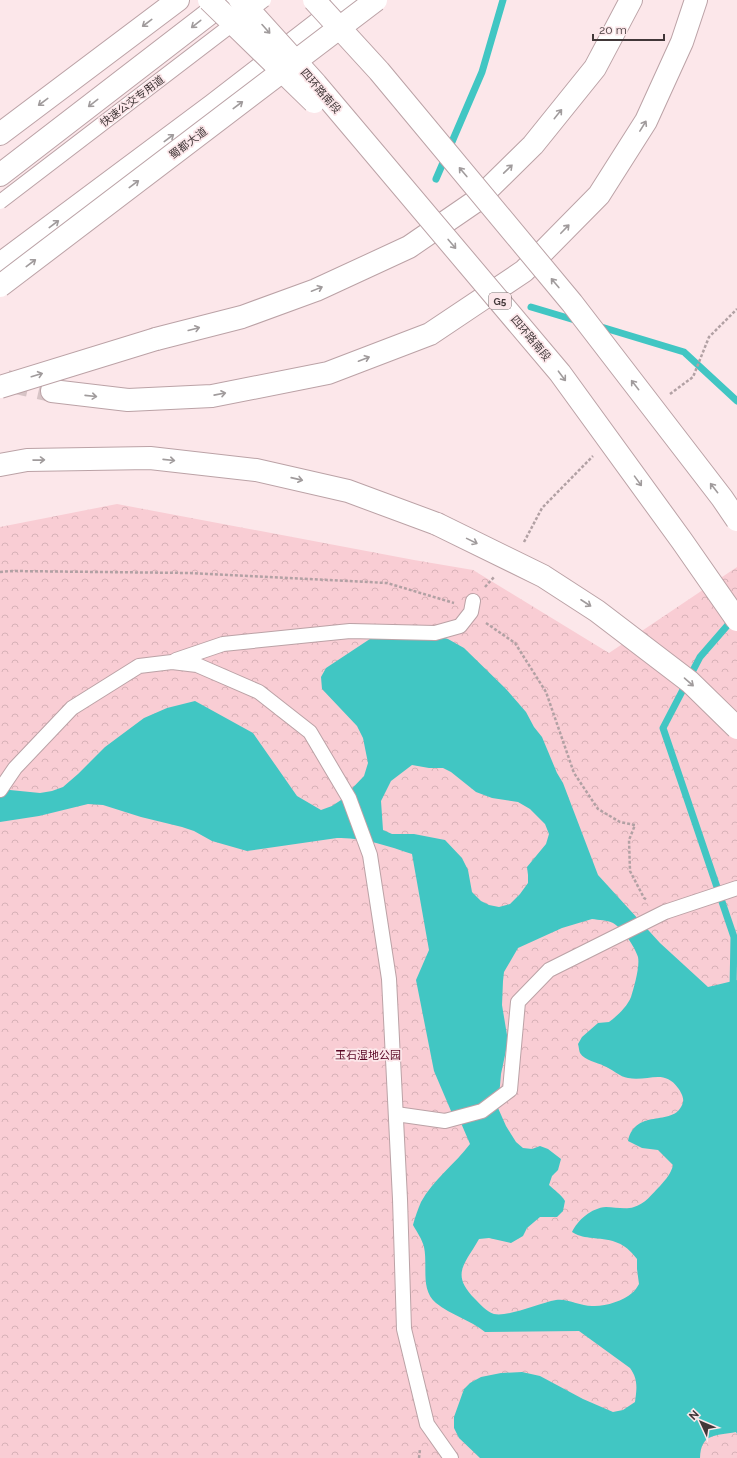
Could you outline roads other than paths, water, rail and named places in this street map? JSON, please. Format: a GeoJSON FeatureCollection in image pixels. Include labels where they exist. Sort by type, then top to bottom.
{"type":"FeatureCollection","features":[{"type":"Feature","properties":{"kind":"main road"},"geometry":{"type":"LineString","coordinates":[[2,131],[178,0]]}},
{"type":"Feature","properties":{"kind":"main road"},"geometry":{"type":"LineString","coordinates":[[209,0],[415,200]]}},
{"type":"Feature","properties":{"kind":"main road"},"geometry":{"type":"LineString","coordinates":[[0,175],[227,0]]}},
{"type":"Feature","properties":{"kind":"main road","name":"四环路南段"},"geometry":{"type":"LineString","coordinates":[[240,0],[316,84],[560,373],[682,541],[737,620]]}},
{"type":"Feature","properties":{"kind":"main road"},"geometry":{"type":"LineString","coordinates":[[314,0],[379,70]]}},
{"type":"Feature","properties":{"kind":"main road"},"geometry":{"type":"LineString","coordinates":[[327,0],[379,70],[572,303],[722,498],[737,520]]}},
{"type":"Feature","properties":{"kind":"main road"},"geometry":{"type":"LineString","coordinates":[[0,264],[349,0]]}},
{"type":"Feature","properties":{"kind":"main road","name":"蜀都大道"},"geometry":{"type":"LineString","coordinates":[[0,286],[376,0]]}},
{"type":"Feature","properties":{"kind":"main road"},"geometry":{"type":"LineString","coordinates":[[0,387],[156,339],[242,316],[309,292],[409,248],[476,201],[533,145],[595,68],[631,0]]}},
{"type":"Feature","properties":{"kind":"main road"},"geometry":{"type":"LineString","coordinates":[[52,391],[128,400],[212,396],[328,373],[430,334],[524,271],[599,195],[646,121],[682,42],[696,0]]}},
{"type":"Feature","properties":{"kind":"main road"},"geometry":{"type":"LineString","coordinates":[[0,465],[27,460],[150,458],[256,470],[348,491],[437,524],[543,576],[597,611],[690,682],[737,728]]}},
{"type":"Feature","properties":{"kind":"lane","name":"快速公交专用道"},"geometry":{"type":"LineString","coordinates":[[0,202],[264,0]]}},
{"type":"Feature","properties":{"kind":"lane"},"geometry":{"type":"LineString","coordinates":[[0,790],[16,768],[72,708],[139,666],[170,662],[223,644],[231,643],[350,631],[435,633],[460,626],[472,606]]}},
{"type":"Feature","properties":{"kind":"lane"},"geometry":{"type":"LineString","coordinates":[[170,662],[197,665],[259,692],[310,732],[350,798],[370,855],[389,979],[396,1114],[404,1329],[427,1424],[451,1458]]}},
{"type":"Feature","properties":{"kind":"lane"},"geometry":{"type":"LineString","coordinates":[[396,1114],[445,1120],[482,1111],[510,1090],[518,1002],[549,970],[665,912],[737,888]]}},
{"type":"Feature","properties":{"kind":"water"},"geometry":{"type":"Polygon","coordinates":[[[382,631],[427,633],[448,639],[464,648],[506,689],[526,712],[534,727],[542,737],[557,773],[563,783],[598,875],[660,943],[708,987],[737,980],[737,1434],[736,1432],[710,1437],[703,1444],[700,1458],[480,1458],[459,1438],[454,1428],[454,1417],[464,1389],[470,1383],[481,1377],[501,1373],[522,1372],[540,1376],[583,1399],[613,1412],[623,1410],[635,1402],[636,1384],[633,1372],[630,1368],[579,1331],[485,1332],[436,1303],[431,1298],[428,1291],[426,1285],[424,1247],[421,1238],[413,1225],[421,1202],[426,1194],[470,1144],[461,1123],[451,1111],[434,1071],[416,980],[429,950],[412,854],[375,843],[347,838],[337,838],[247,851],[212,841],[194,831],[182,827],[141,817],[103,805],[88,804],[39,816],[0,822],[0,789],[40,793],[63,787],[105,747],[144,718],[167,708],[195,701],[253,733],[297,796],[321,810],[332,806],[341,800],[364,776],[368,763],[363,738],[357,726],[322,689],[321,677],[326,668],[382,631]],[[412,765],[391,781],[381,801],[383,830],[392,834],[414,834],[445,840],[462,858],[468,870],[472,892],[481,901],[489,905],[499,907],[510,904],[528,883],[527,867],[546,844],[549,834],[545,824],[530,809],[518,802],[492,798],[476,792],[451,772],[443,768],[429,768],[412,765]],[[592,919],[562,928],[518,948],[504,972],[502,1005],[508,1041],[501,1074],[498,1108],[506,1126],[516,1142],[523,1148],[532,1149],[540,1146],[548,1149],[561,1159],[558,1170],[552,1176],[549,1185],[560,1194],[565,1201],[563,1211],[557,1217],[540,1217],[527,1228],[523,1236],[511,1243],[489,1238],[479,1239],[462,1269],[463,1283],[467,1290],[484,1308],[494,1314],[508,1314],[556,1300],[565,1300],[587,1306],[602,1306],[619,1301],[633,1292],[639,1284],[637,1259],[628,1249],[613,1241],[582,1236],[572,1232],[581,1219],[590,1212],[600,1208],[631,1208],[642,1204],[666,1179],[673,1165],[658,1150],[642,1148],[628,1141],[632,1130],[639,1124],[647,1120],[673,1115],[679,1110],[683,1100],[678,1088],[673,1082],[661,1077],[635,1079],[619,1075],[607,1067],[588,1060],[582,1056],[580,1052],[578,1044],[582,1037],[598,1023],[609,1022],[627,1004],[631,997],[638,966],[638,957],[628,938],[621,929],[611,922],[592,919]]]}},
{"type":"Feature","properties":{"kind":"waterway"},"geometry":{"type":"LineString","coordinates":[[436,179],[482,72],[503,0]]}},
{"type":"Feature","properties":{"kind":"waterway"},"geometry":{"type":"LineString","coordinates":[[531,307],[578,321]]}},
{"type":"Feature","properties":{"kind":"waterway"},"geometry":{"type":"LineString","coordinates":[[598,326],[684,352],[737,401]]}},
{"type":"Feature","properties":{"kind":"waterway"},"geometry":{"type":"LineString","coordinates":[[733,619],[700,657],[663,728],[734,937],[733,989]]}},
{"type":"Feature","properties":{"kind":"tunnel"},"geometry":{"type":"LineString","coordinates":[[7,381],[52,391]]}},
{"type":"Feature","properties":{"kind":"park label","name":"玉石湿地公园"},"geometry":{"type":"Point","coordinates":[368,1055]}}]}
